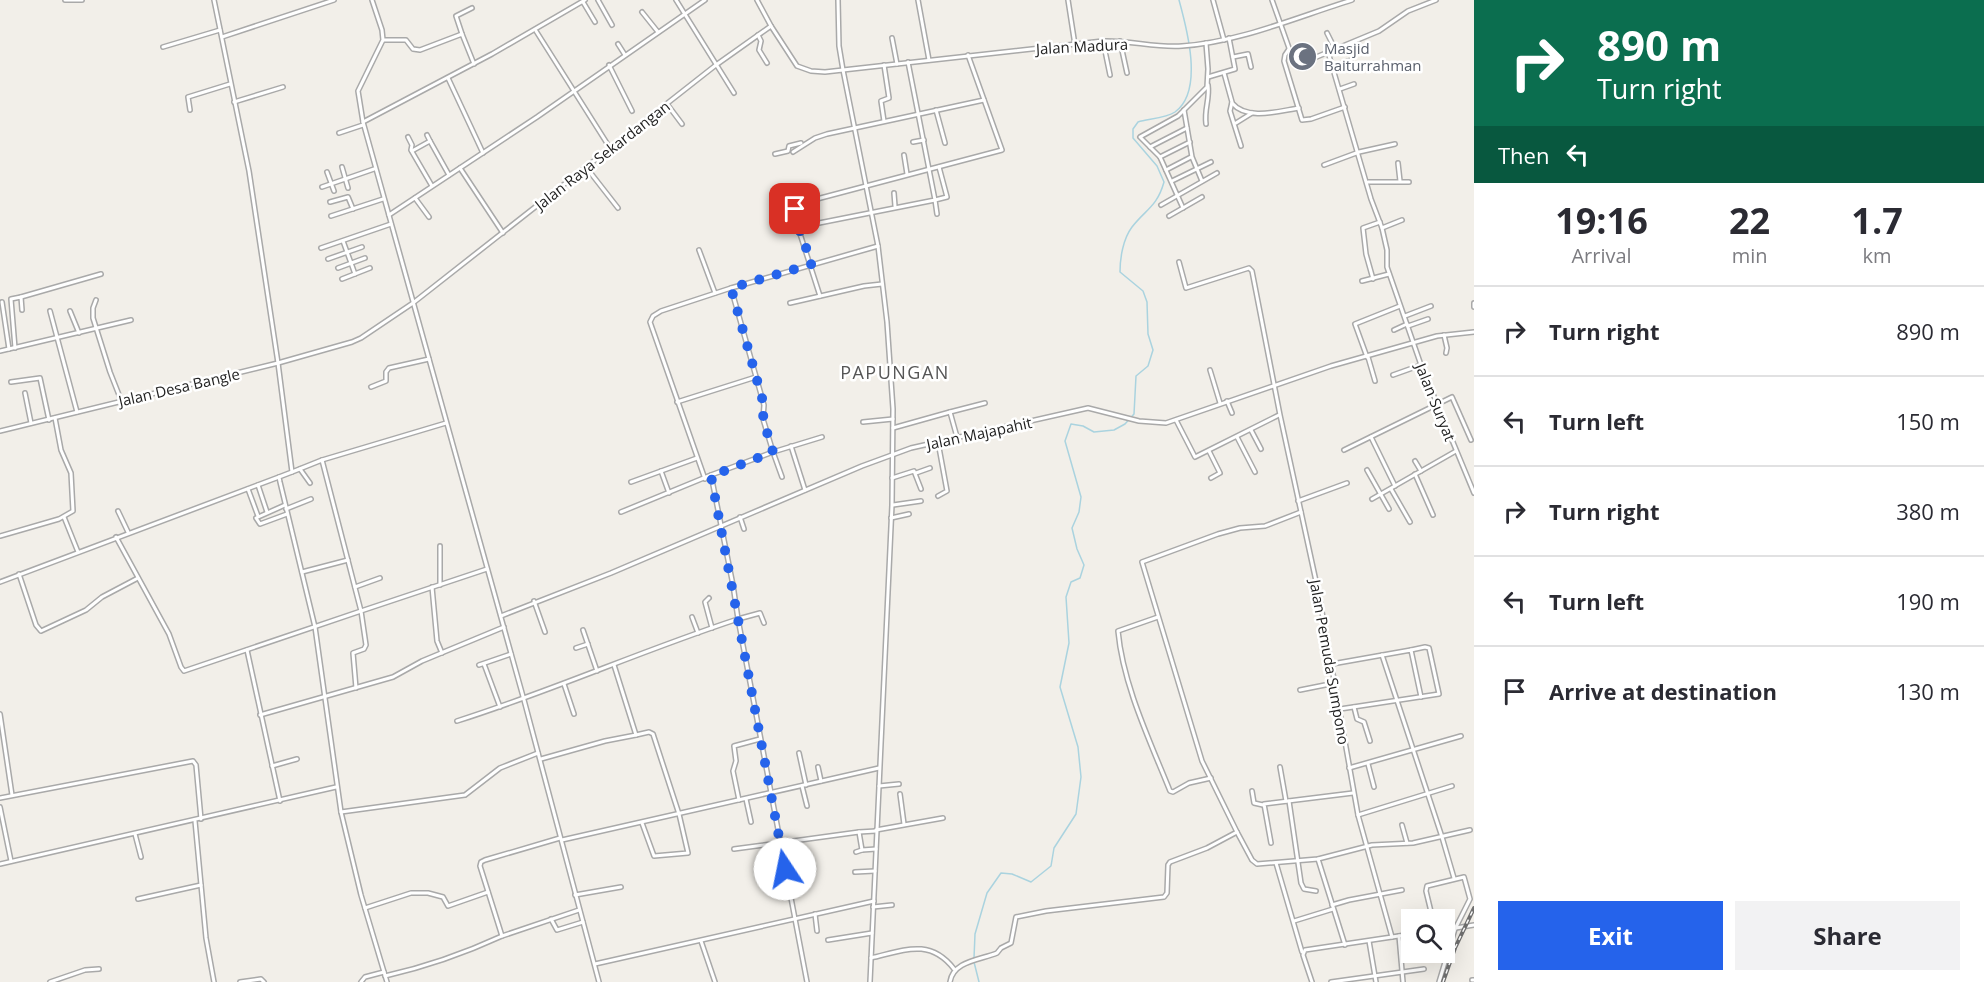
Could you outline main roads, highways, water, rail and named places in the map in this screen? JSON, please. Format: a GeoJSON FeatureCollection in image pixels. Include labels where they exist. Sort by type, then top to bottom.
{"type":"FeatureCollection","features":[{"type":"Feature","properties":{"kind":"waterway"},"geometry":{"type":"LineString","coordinates":[[974,958],[975,934],[987,893],[1001,873],[1012,874],[1031,882],[1051,866],[1054,848],[1076,814],[1081,777],[1078,747],[1060,687],[1069,643],[1066,597],[1071,582],[1080,578],[1084,565],[1072,528],[1079,512],[1081,497],[1065,441],[1071,424],[1083,426],[1094,432],[1114,430],[1125,424],[1134,414],[1136,376],[1148,366],[1153,350],[1148,334],[1147,302],[1143,291],[1120,272],[1120,267],[1126,237],[1158,197],[1164,182],[1157,166],[1133,138],[1133,129],[1138,122],[1175,112],[1184,102],[1189,90],[1191,59],[1179,0]]}},
{"type":"Feature","properties":{"kind":"waterway"},"geometry":{"type":"LineString","coordinates":[[974,962],[979,982]]}},
{"type":"Feature","properties":{"kind":"railway"},"geometry":{"type":"LineString","coordinates":[[1443,982],[1455,948],[1474,908]]}},
{"type":"Feature","properties":{"kind":"place","name":"Masjid Baiturrahman"},"geometry":{"type":"Point","coordinates":[1303,57]}},
{"type":"Feature","properties":{"kind":"district","name":"PAPUNGAN"},"geometry":{"type":"Point","coordinates":[895,372]}}]}
